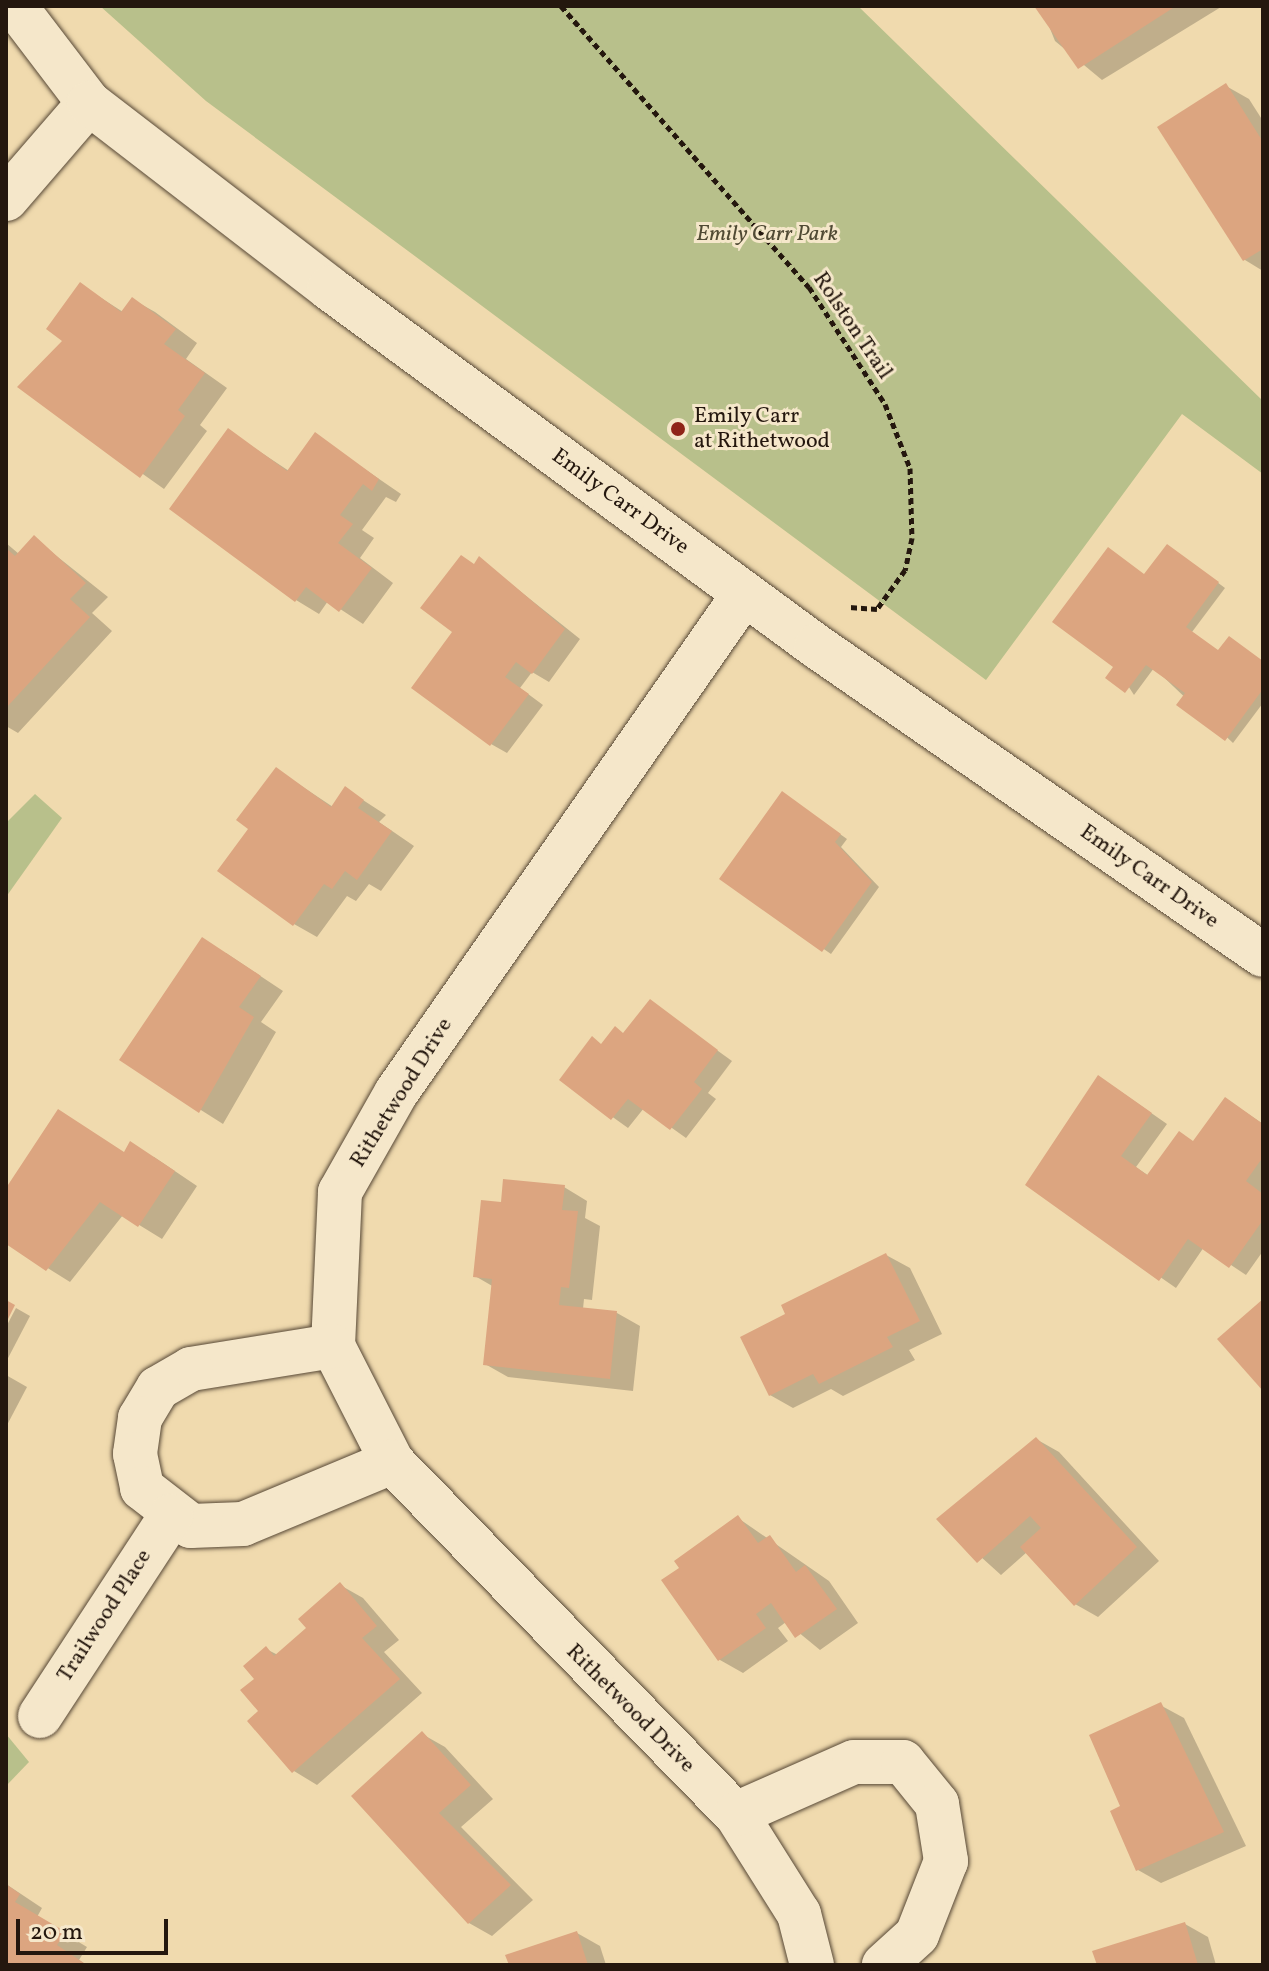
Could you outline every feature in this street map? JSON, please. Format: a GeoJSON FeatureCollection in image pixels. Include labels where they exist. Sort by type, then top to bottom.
{"type":"FeatureCollection","features":[{"type":"Feature","properties":{"kind":"street","name":"Emily Carr Drive"},"geometry":{"type":"LineString","coordinates":[[15,6],[89,103],[744,594],[1263,955]]}},
{"type":"Feature","properties":{"kind":"street"},"geometry":{"type":"LineString","coordinates":[[6,199],[89,103]]}},
{"type":"Feature","properties":{"kind":"street","name":"Rithetwood Drive"},"geometry":{"type":"LineString","coordinates":[[744,594],[396,1093],[340,1192],[333,1346],[392,1462],[736,1814],[799,1914],[812,1965]]}},
{"type":"Feature","properties":{"kind":"street"},"geometry":{"type":"LineString","coordinates":[[333,1346],[191,1369],[158,1388],[140,1418],[135,1454],[142,1488],[171,1516],[191,1526],[243,1524],[392,1462]]}},
{"type":"Feature","properties":{"kind":"street","name":"Trailwood Place"},"geometry":{"type":"LineString","coordinates":[[40,1716],[171,1516]]}},
{"type":"Feature","properties":{"kind":"street"},"geometry":{"type":"LineString","coordinates":[[736,1814],[854,1762],[903,1762],[937,1804],[946,1861],[917,1935],[884,1965]]}},
{"type":"Feature","properties":{"kind":"path","name":"Rolston Trail"},"geometry":{"type":"LineString","coordinates":[[561,6],[809,287],[885,404],[910,468],[912,538],[905,570],[877,609],[844,607],[816,646]]}},
{"type":"Feature","properties":{"kind":"green space","name":"Emily Carr Park"},"geometry":{"type":"Polygon","coordinates":[[[100,6],[858,6],[1263,401],[1263,474],[1182,414],[986,680],[206,101],[100,6]]]}},
{"type":"Feature","properties":{"kind":"green space"},"geometry":{"type":"Polygon","coordinates":[[[35,794],[62,818],[6,897],[6,823],[35,794]]]}},
{"type":"Feature","properties":{"kind":"green space"},"geometry":{"type":"Polygon","coordinates":[[[6,1734],[29,1762],[6,1786],[6,1734]]]}},
{"type":"Feature","properties":{"kind":"building"},"geometry":{"type":"Polygon","coordinates":[[[1034,6],[1176,6],[1078,69],[1034,6]]]}},
{"type":"Feature","properties":{"kind":"building"},"geometry":{"type":"Polygon","coordinates":[[[1226,83],[1263,142],[1263,249],[1243,261],[1157,127],[1226,83]]]}},
{"type":"Feature","properties":{"kind":"building"},"geometry":{"type":"Polygon","coordinates":[[[80,282],[121,312],[132,297],[176,329],[164,344],[205,373],[178,410],[185,416],[140,478],[17,387],[62,341],[46,329],[80,282]]]}},
{"type":"Feature","properties":{"kind":"building"},"geometry":{"type":"Polygon","coordinates":[[[228,428],[287,471],[315,432],[379,479],[372,491],[363,484],[340,515],[353,524],[338,543],[372,568],[339,612],[306,587],[295,602],[169,509],[228,428]]]}},
{"type":"Feature","properties":{"kind":"building"},"geometry":{"type":"Polygon","coordinates":[[[34,535],[86,583],[70,599],[90,617],[6,708],[6,548],[15,556],[34,535]]]}},
{"type":"Feature","properties":{"kind":"building"},"geometry":{"type":"Polygon","coordinates":[[[1167,544],[1219,582],[1186,627],[1218,650],[1229,636],[1263,661],[1263,689],[1225,741],[1176,705],[1185,693],[1146,665],[1125,693],[1105,678],[1113,667],[1052,622],[1108,547],[1144,574],[1167,544]]]}},
{"type":"Feature","properties":{"kind":"building"},"geometry":{"type":"Polygon","coordinates":[[[461,555],[474,564],[479,556],[565,629],[532,674],[516,662],[505,677],[529,694],[490,746],[411,688],[452,632],[420,608],[461,555]]]}},
{"type":"Feature","properties":{"kind":"building"},"geometry":{"type":"Polygon","coordinates":[[[276,767],[331,807],[345,786],[364,800],[358,808],[392,831],[357,880],[345,871],[332,889],[324,884],[293,926],[217,871],[248,829],[236,820],[276,767]]]}},
{"type":"Feature","properties":{"kind":"building"},"geometry":{"type":"Polygon","coordinates":[[[782,791],[841,834],[835,842],[872,882],[822,952],[719,879],[782,791]]]}},
{"type":"Feature","properties":{"kind":"building"},"geometry":{"type":"Polygon","coordinates":[[[202,937],[261,976],[239,1007],[254,1017],[199,1113],[119,1060],[202,937]]]}},
{"type":"Feature","properties":{"kind":"building"},"geometry":{"type":"Polygon","coordinates":[[[650,999],[718,1050],[694,1082],[702,1089],[670,1130],[628,1099],[611,1120],[559,1080],[592,1036],[601,1044],[615,1026],[623,1033],[650,999]]]}},
{"type":"Feature","properties":{"kind":"building"},"geometry":{"type":"Polygon","coordinates":[[[1098,1075],[1152,1113],[1121,1156],[1147,1175],[1179,1131],[1193,1141],[1225,1097],[1263,1124],[1263,1157],[1246,1181],[1263,1194],[1263,1220],[1229,1268],[1188,1239],[1159,1281],[1025,1185],[1098,1075]]]}},
{"type":"Feature","properties":{"kind":"building"},"geometry":{"type":"Polygon","coordinates":[[[58,1109],[124,1152],[130,1141],[175,1171],[138,1227],[100,1202],[46,1271],[6,1244],[6,1188],[58,1109]]]}},
{"type":"Feature","properties":{"kind":"building"},"geometry":{"type":"Polygon","coordinates":[[[503,1179],[565,1185],[562,1210],[578,1211],[569,1288],[561,1287],[559,1305],[617,1311],[610,1379],[483,1365],[492,1279],[473,1277],[481,1200],[501,1202],[503,1179]]]}},
{"type":"Feature","properties":{"kind":"building"},"geometry":{"type":"Polygon","coordinates":[[[886,1253],[920,1321],[887,1337],[893,1347],[819,1384],[813,1374],[769,1396],[740,1337],[785,1314],[781,1305],[886,1253]]]}},
{"type":"Feature","properties":{"kind":"building"},"geometry":{"type":"Polygon","coordinates":[[[1263,1299],[1263,1391],[1217,1339],[1263,1299]]]}},
{"type":"Feature","properties":{"kind":"building"},"geometry":{"type":"Polygon","coordinates":[[[6,1300],[15,1305],[6,1323],[6,1300]]]}},
{"type":"Feature","properties":{"kind":"building"},"geometry":{"type":"Polygon","coordinates":[[[1036,1437],[1137,1547],[1074,1606],[1020,1547],[1041,1528],[1030,1516],[977,1563],[936,1519],[1036,1437]]]}},
{"type":"Feature","properties":{"kind":"building"},"geometry":{"type":"Polygon","coordinates":[[[738,1515],[758,1543],[770,1535],[796,1572],[805,1565],[837,1609],[795,1638],[771,1603],[756,1614],[766,1628],[718,1661],[661,1580],[679,1568],[674,1561],[738,1515]]]}},
{"type":"Feature","properties":{"kind":"building"},"geometry":{"type":"Polygon","coordinates":[[[340,1582],[377,1626],[362,1638],[400,1679],[292,1773],[247,1721],[258,1711],[240,1690],[254,1679],[243,1666],[266,1646],[274,1656],[306,1628],[298,1619],[340,1582]]]}},
{"type":"Feature","properties":{"kind":"building"},"geometry":{"type":"Polygon","coordinates":[[[1161,1702],[1224,1832],[1136,1871],[1110,1811],[1120,1806],[1089,1735],[1161,1702]]]}},
{"type":"Feature","properties":{"kind":"building"},"geometry":{"type":"Polygon","coordinates":[[[422,1731],[471,1785],[439,1813],[511,1885],[468,1924],[351,1796],[422,1731]]]}},
{"type":"Feature","properties":{"kind":"building"},"geometry":{"type":"Polygon","coordinates":[[[6,1884],[20,1894],[15,1902],[66,1932],[57,1945],[87,1965],[6,1965],[6,1884]]]}},
{"type":"Feature","properties":{"kind":"building"},"geometry":{"type":"Polygon","coordinates":[[[1185,1922],[1198,1965],[1097,1965],[1092,1951],[1185,1922]]]}},
{"type":"Feature","properties":{"kind":"building"},"geometry":{"type":"Polygon","coordinates":[[[577,1931],[588,1965],[509,1965],[505,1955],[577,1931]]]}},
{"type":"Feature","properties":{"kind":"place","name":"Emily Carr at Rithetwood"},"geometry":{"type":"Point","coordinates":[678,429]}}]}
